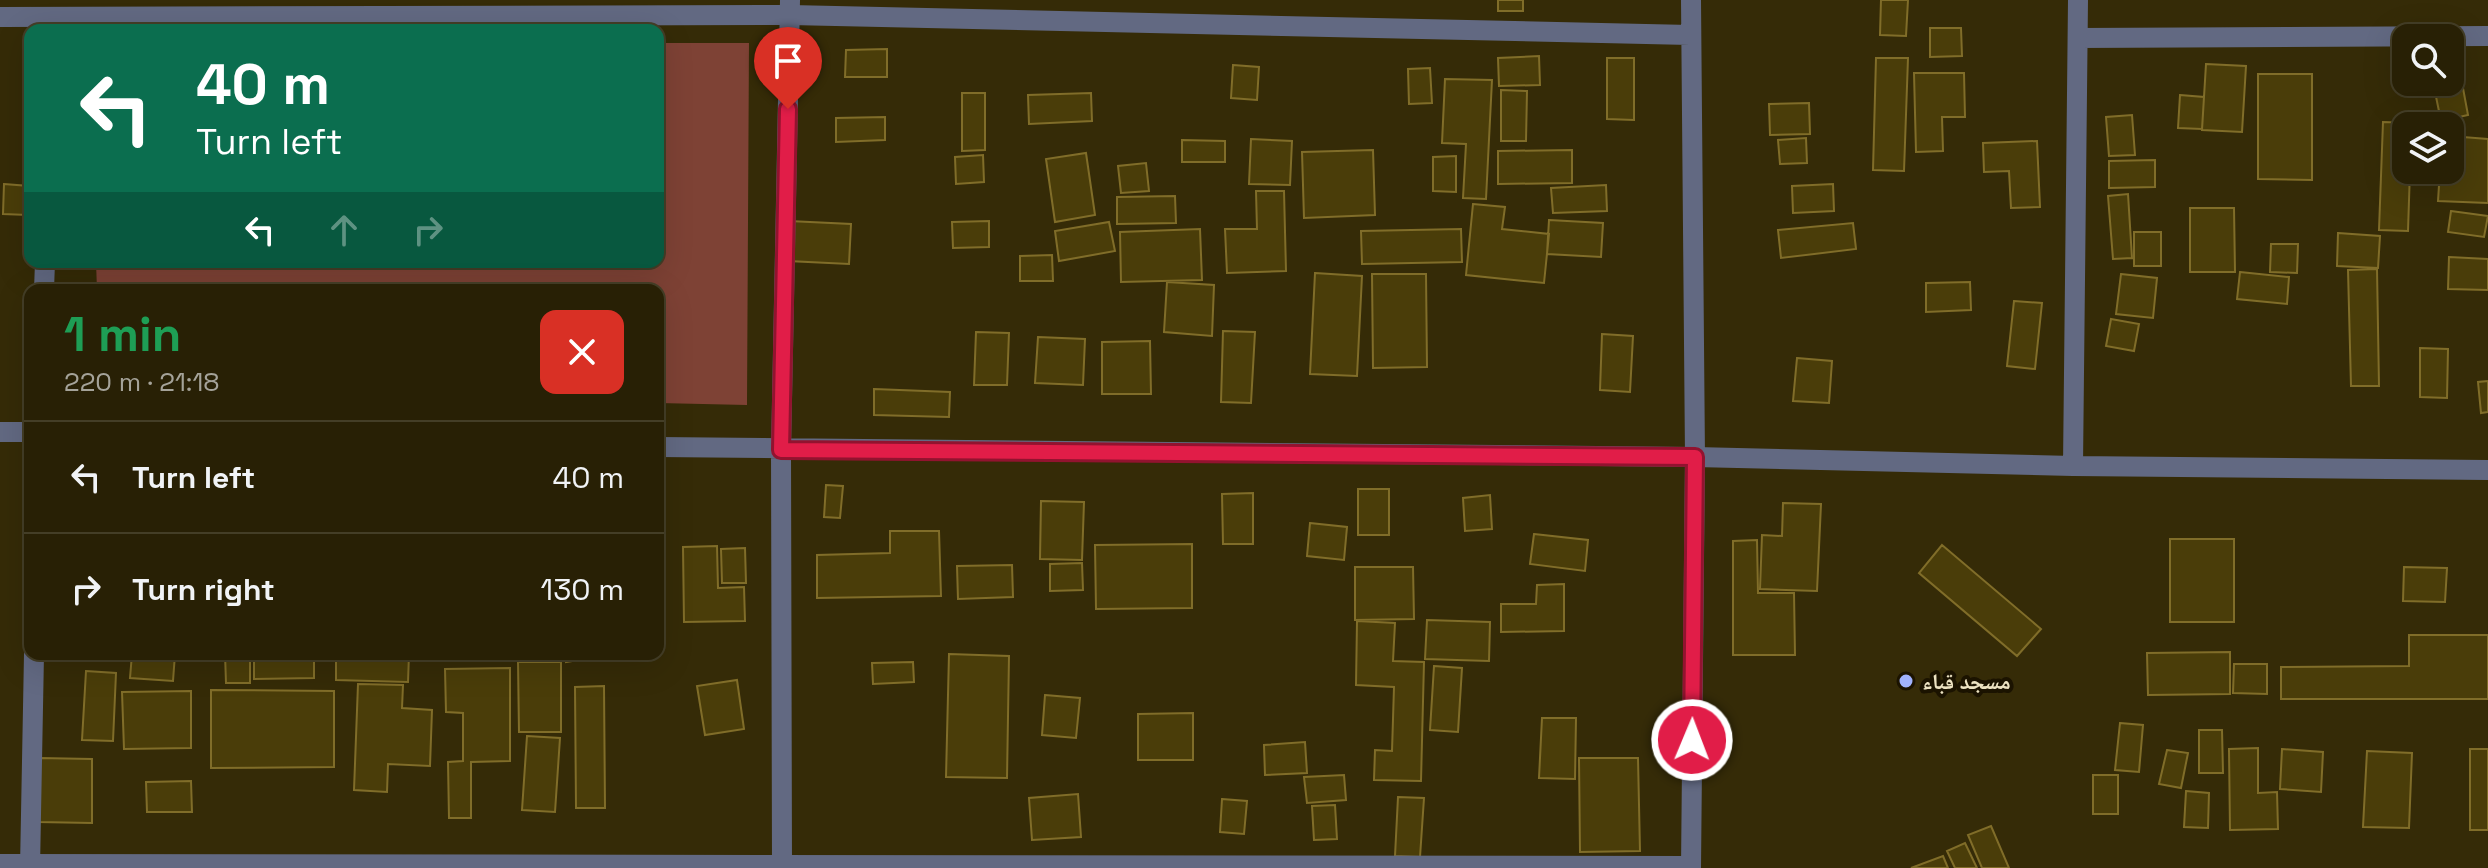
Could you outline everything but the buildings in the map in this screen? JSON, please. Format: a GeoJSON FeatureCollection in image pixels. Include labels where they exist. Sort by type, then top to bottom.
{"type":"FeatureCollection","features":[{"type":"Feature","properties":{"kind":"street"},"geometry":{"type":"LineString","coordinates":[[0,864],[1691,867],[1695,457],[1691,0]]}},
{"type":"Feature","properties":{"kind":"street"},"geometry":{"type":"LineString","coordinates":[[2073,466],[2078,0]]}},
{"type":"Feature","properties":{"kind":"street"},"geometry":{"type":"LineString","coordinates":[[0,17],[790,8],[1690,35]]}},
{"type":"Feature","properties":{"kind":"street"},"geometry":{"type":"LineString","coordinates":[[782,865],[781,450],[790,8]]}},
{"type":"Feature","properties":{"kind":"street"},"geometry":{"type":"LineString","coordinates":[[2078,38],[2488,36]]}},
{"type":"Feature","properties":{"kind":"street"},"geometry":{"type":"LineString","coordinates":[[0,432],[24,432]]}},
{"type":"Feature","properties":{"kind":"street"},"geometry":{"type":"LineString","coordinates":[[664,447],[1695,457],[2073,466],[2488,470]]}},
{"type":"Feature","properties":{"kind":"street"},"geometry":{"type":"LineString","coordinates":[[30,866],[34,660]]}},
{"type":"Feature","properties":{"kind":"shaded area"},"geometry":{"type":"Polygon","coordinates":[[[664,43],[749,43],[747,405],[664,403],[664,284],[97,284],[96,268],[664,268],[664,43]]]}},
{"type":"Feature","properties":{"kind":"place","name":"مسجد قباء"},"geometry":{"type":"Point","coordinates":[1906,681]}},
{"type":"Feature","properties":{"kind":"route"},"geometry":{"type":"LineString","coordinates":[[788,109],[781,450],[1695,457],[1692,740]]}}]}
